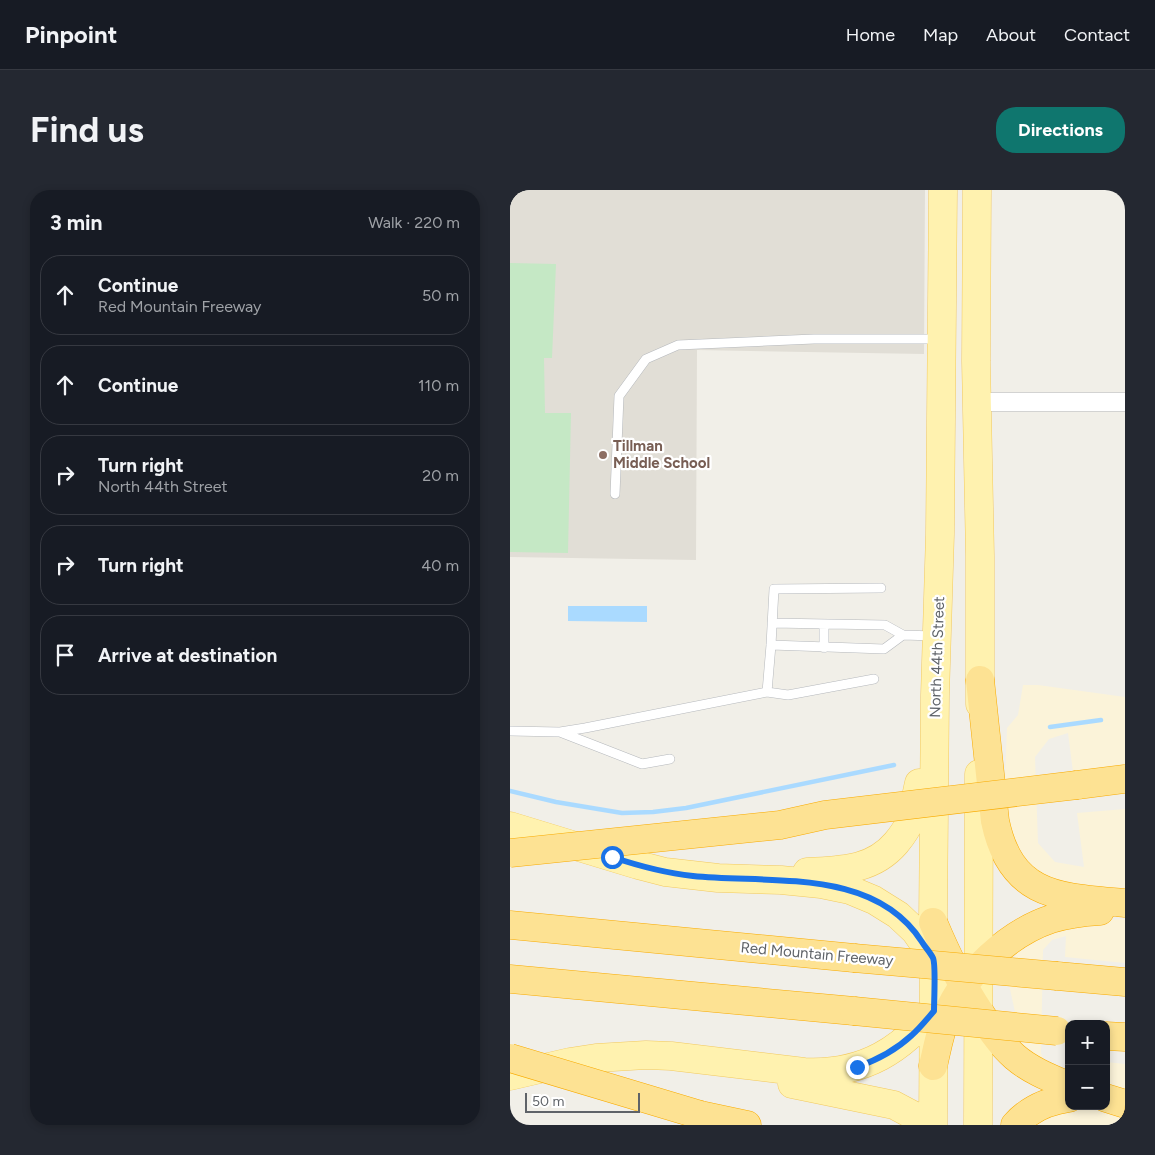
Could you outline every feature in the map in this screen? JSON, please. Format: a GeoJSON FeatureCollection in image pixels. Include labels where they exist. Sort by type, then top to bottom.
{"type":"FeatureCollection","features":[{"type":"Feature","properties":{"kind":"highway"},"geometry":{"type":"LineString","coordinates":[[980,680],[995,821],[1001,843],[1011,862],[1023,877],[1049,892],[1075,898],[1125,903]]}},
{"type":"Feature","properties":{"kind":"highway"},"geometry":{"type":"LineString","coordinates":[[1077,794],[1125,779]]}},
{"type":"Feature","properties":{"kind":"highway"},"geometry":{"type":"LineString","coordinates":[[510,853],[780,825],[825,816],[1077,794],[1125,798]]}},
{"type":"Feature","properties":{"kind":"highway"},"geometry":{"type":"LineString","coordinates":[[933,1066],[947,1014],[965,987],[998,949],[1022,933],[1051,919],[1083,912],[1125,910]]}},
{"type":"Feature","properties":{"kind":"highway"},"geometry":{"type":"LineString","coordinates":[[933,922],[965,987],[998,1039],[1015,1057],[1040,1073],[1065,1084]]}},
{"type":"Feature","properties":{"kind":"highway","name":"Red Mountain Freeway"},"geometry":{"type":"LineString","coordinates":[[510,925],[1125,982]]}},
{"type":"Feature","properties":{"kind":"highway"},"geometry":{"type":"LineString","coordinates":[[510,979],[1063,1032]]}},
{"type":"Feature","properties":{"kind":"highway"},"geometry":{"type":"LineString","coordinates":[[1110,1036],[1125,1037]]}},
{"type":"Feature","properties":{"kind":"highway"},"geometry":{"type":"LineString","coordinates":[[510,1058],[733,1125]]}},
{"type":"Feature","properties":{"kind":"highway"},"geometry":{"type":"LineString","coordinates":[[1015,1125],[1039,1107],[1065,1099]]}},
{"type":"Feature","properties":{"kind":"highway"},"geometry":{"type":"LineString","coordinates":[[700,1115],[747,1125]]}},
{"type":"Feature","properties":{"kind":"main road","name":"North 44th Street"},"geometry":{"type":"LineString","coordinates":[[933,1125],[935,694],[940,563],[943,190]]}},
{"type":"Feature","properties":{"kind":"main road"},"geometry":{"type":"LineString","coordinates":[[977,190],[977,402],[980,556],[979,918],[968,954],[965,1012],[978,1061],[978,1125]]}},
{"type":"Feature","properties":{"kind":"main road"},"geometry":{"type":"LineString","coordinates":[[942,240],[957,377],[977,402]]}},
{"type":"Feature","properties":{"kind":"main road"},"geometry":{"type":"LineString","coordinates":[[941,439],[953,423],[977,402]]}},
{"type":"Feature","properties":{"kind":"main road"},"geometry":{"type":"LineString","coordinates":[[718,878],[841,870],[880,858],[901,837],[913,812],[935,694]]}},
{"type":"Feature","properties":{"kind":"main road"},"geometry":{"type":"LineString","coordinates":[[510,826],[665,872],[718,878],[781,880],[821,884],[863,894],[886,907],[908,924],[934,959],[965,987]]}},
{"type":"Feature","properties":{"kind":"main road"},"geometry":{"type":"LineString","coordinates":[[510,1076],[562,1063],[630,1055],[671,1056],[818,1073],[844,1070],[869,1062],[894,1048],[912,1035],[934,1011],[965,987]]}},
{"type":"Feature","properties":{"kind":"main road"},"geometry":{"type":"LineString","coordinates":[[671,1056],[788,1084],[894,1105],[929,1125]]}},
{"type":"Feature","properties":{"kind":"street"},"geometry":{"type":"LineString","coordinates":[[977,402],[1125,402]]}},
{"type":"Feature","properties":{"kind":"lane"},"geometry":{"type":"LineString","coordinates":[[615,494],[619,396],[646,359],[678,345],[814,338],[941,339]]}},
{"type":"Feature","properties":{"kind":"lane"},"geometry":{"type":"LineString","coordinates":[[767,692],[774,589],[881,588]]}},
{"type":"Feature","properties":{"kind":"lane"},"geometry":{"type":"LineString","coordinates":[[772,623],[885,625],[903,635],[937,636]]}},
{"type":"Feature","properties":{"kind":"lane"},"geometry":{"type":"LineString","coordinates":[[824,624],[824,648]]}},
{"type":"Feature","properties":{"kind":"lane"},"geometry":{"type":"LineString","coordinates":[[771,645],[884,649],[903,635]]}},
{"type":"Feature","properties":{"kind":"lane"},"geometry":{"type":"LineString","coordinates":[[510,731],[560,732],[767,692],[788,694],[874,678]]}},
{"type":"Feature","properties":{"kind":"lane"},"geometry":{"type":"LineString","coordinates":[[560,732],[642,764],[670,759]]}},
{"type":"Feature","properties":{"kind":"shaded area","name":"Tillman Middle School"},"geometry":{"type":"Polygon","coordinates":[[[510,190],[925,190],[924,354],[697,350],[696,560],[510,557],[510,190]]]}},
{"type":"Feature","properties":{"kind":"green space"},"geometry":{"type":"Polygon","coordinates":[[[510,263],[556,264],[552,358],[544,358],[545,413],[571,413],[568,553],[510,552],[510,263]]]}},
{"type":"Feature","properties":{"kind":"sand"},"geometry":{"type":"Polygon","coordinates":[[[1023,685],[1038,685],[1125,697],[1125,766],[1073,772],[1068,733],[1049,739],[1035,757],[1038,843],[1055,862],[1084,867],[1077,813],[1125,809],[1125,892],[1061,889],[1029,870],[1011,834],[1005,780],[1007,728],[1018,715],[1023,685]]]}},
{"type":"Feature","properties":{"kind":"sand"},"geometry":{"type":"Polygon","coordinates":[[[1125,919],[1125,963],[1065,957],[1066,936],[1052,940],[1043,950],[1041,1053],[1045,1062],[1037,1060],[1022,1044],[1008,980],[1018,947],[1048,931],[1090,921],[1125,919]]]}},
{"type":"Feature","properties":{"kind":"sand"},"geometry":{"type":"Polygon","coordinates":[[[1110,1062],[1125,1064],[1125,1094],[1110,1088],[1110,1062]]]}},
{"type":"Feature","properties":{"kind":"sand"},"geometry":{"type":"Polygon","coordinates":[[[1065,1107],[1065,1110],[1110,1109],[1125,1113],[1125,1125],[1028,1125],[1065,1107]]]}},
{"type":"Feature","properties":{"kind":"water"},"geometry":{"type":"Polygon","coordinates":[[[568,606],[647,606],[647,622],[568,621],[568,606]]]}},
{"type":"Feature","properties":{"kind":"waterway"},"geometry":{"type":"LineString","coordinates":[[1050,727],[1101,720]]}},
{"type":"Feature","properties":{"kind":"waterway"},"geometry":{"type":"LineString","coordinates":[[510,791],[556,802],[622,813],[653,812],[686,808],[894,765]]}},
{"type":"Feature","properties":{"kind":"place","name":"Tillman Middle School"},"geometry":{"type":"Point","coordinates":[603,455]}},
{"type":"Feature","properties":{"kind":"route"},"geometry":{"type":"LineString","coordinates":[[612,857],[665,872],[692,876],[781,880],[837,887],[863,894],[898,915],[915,931],[934,959],[934,1011],[906,1040],[881,1056],[857,1067]]}}]}
